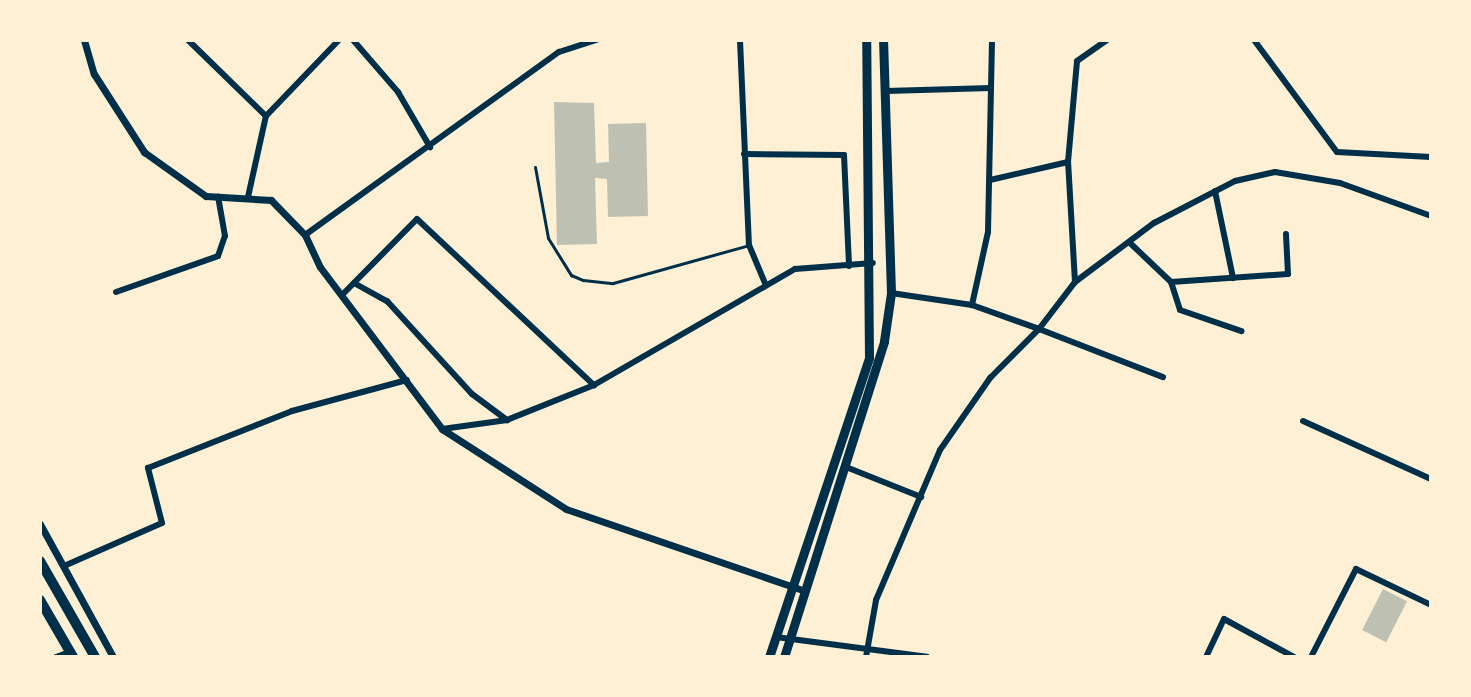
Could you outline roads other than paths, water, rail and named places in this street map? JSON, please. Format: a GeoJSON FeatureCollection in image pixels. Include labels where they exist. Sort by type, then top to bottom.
{"type":"FeatureCollection","features":[{"type":"Feature","properties":{"kind":"highway"},"geometry":{"type":"LineString","coordinates":[[40,561],[95,657]]}},
{"type":"Feature","properties":{"kind":"highway"},"geometry":{"type":"LineString","coordinates":[[40,600],[71,655]]}},
{"type":"Feature","properties":{"kind":"main road"},"geometry":{"type":"LineString","coordinates":[[769,657],[869,358],[873,263],[866,40]]}},
{"type":"Feature","properties":{"kind":"main road"},"geometry":{"type":"LineString","coordinates":[[784,657],[870,400],[891,293],[883,40]]}},
{"type":"Feature","properties":{"kind":"street"},"geometry":{"type":"LineString","coordinates":[[85,40],[94,74],[144,152],[174,178],[218,197],[271,200],[305,235],[343,294],[442,429],[566,509],[805,591]]}},
{"type":"Feature","properties":{"kind":"street"},"geometry":{"type":"LineString","coordinates":[[188,40],[266,116]]}},
{"type":"Feature","properties":{"kind":"street"},"geometry":{"type":"LineString","coordinates":[[248,197],[266,116],[339,40]]}},
{"type":"Feature","properties":{"kind":"street"},"geometry":{"type":"LineString","coordinates":[[353,40],[398,92],[430,147]]}},
{"type":"Feature","properties":{"kind":"street"},"geometry":{"type":"LineString","coordinates":[[305,235],[559,52],[597,40]]}},
{"type":"Feature","properties":{"kind":"street"},"geometry":{"type":"LineString","coordinates":[[740,40],[749,245],[765,283]]}},
{"type":"Feature","properties":{"kind":"street"},"geometry":{"type":"LineString","coordinates":[[972,305],[988,232],[992,40]]}},
{"type":"Feature","properties":{"kind":"street"},"geometry":{"type":"LineString","coordinates":[[1075,282],[1068,162],[1077,61],[1107,40]]}},
{"type":"Feature","properties":{"kind":"street"},"geometry":{"type":"LineString","coordinates":[[1254,40],[1337,152],[1431,157]]}},
{"type":"Feature","properties":{"kind":"street"},"geometry":{"type":"LineString","coordinates":[[886,91],[991,88]]}},
{"type":"Feature","properties":{"kind":"street"},"geometry":{"type":"LineString","coordinates":[[744,154],[844,155],[849,266]]}},
{"type":"Feature","properties":{"kind":"street"},"geometry":{"type":"LineString","coordinates":[[990,180],[1068,162]]}},
{"type":"Feature","properties":{"kind":"street"},"geometry":{"type":"LineString","coordinates":[[866,657],[876,600],[921,497],[964,411],[1039,329],[1075,282],[1129,242],[1215,191],[1275,172],[1340,183],[1431,216]]}},
{"type":"Feature","properties":{"kind":"street"},"geometry":{"type":"LineString","coordinates":[[1215,191],[1233,278]]}},
{"type":"Feature","properties":{"kind":"street"},"geometry":{"type":"LineString","coordinates":[[116,292],[218,256],[225,236],[218,197]]}},
{"type":"Feature","properties":{"kind":"street"},"geometry":{"type":"LineString","coordinates":[[343,294],[417,219],[594,385]]}},
{"type":"Feature","properties":{"kind":"street"},"geometry":{"type":"LineString","coordinates":[[1171,282],[1288,274],[1286,234]]}},
{"type":"Feature","properties":{"kind":"street"},"geometry":{"type":"LineString","coordinates":[[1129,242],[1171,282],[1180,310],[1241,331]]}},
{"type":"Feature","properties":{"kind":"street"},"geometry":{"type":"LineString","coordinates":[[442,429],[507,420],[594,385],[765,283],[795,269],[873,263]]}},
{"type":"Feature","properties":{"kind":"street"},"geometry":{"type":"LineString","coordinates":[[354,283],[387,301],[472,394],[507,420]]}},
{"type":"Feature","properties":{"kind":"street"},"geometry":{"type":"LineString","coordinates":[[891,293],[972,305],[1163,377]]}},
{"type":"Feature","properties":{"kind":"street"},"geometry":{"type":"LineString","coordinates":[[64,566],[162,523],[148,468],[292,411],[407,380]]}},
{"type":"Feature","properties":{"kind":"street"},"geometry":{"type":"LineString","coordinates":[[1303,421],[1431,479]]}},
{"type":"Feature","properties":{"kind":"street"},"geometry":{"type":"LineString","coordinates":[[846,467],[921,497]]}},
{"type":"Feature","properties":{"kind":"street"},"geometry":{"type":"LineString","coordinates":[[40,524],[113,657]]}},
{"type":"Feature","properties":{"kind":"street"},"geometry":{"type":"LineString","coordinates":[[1311,657],[1356,569],[1431,605]]}},
{"type":"Feature","properties":{"kind":"street"},"geometry":{"type":"LineString","coordinates":[[1206,657],[1224,619],[1294,657]]}},
{"type":"Feature","properties":{"kind":"street"},"geometry":{"type":"LineString","coordinates":[[776,637],[867,644],[927,657]]}},
{"type":"Feature","properties":{"kind":"street"},"geometry":{"type":"LineString","coordinates":[[56,657],[71,655]]}},
{"type":"Feature","properties":{"kind":"lane"},"geometry":{"type":"LineString","coordinates":[[535,167],[548,238],[571,275],[583,280],[613,283],[749,245]]}}]}
